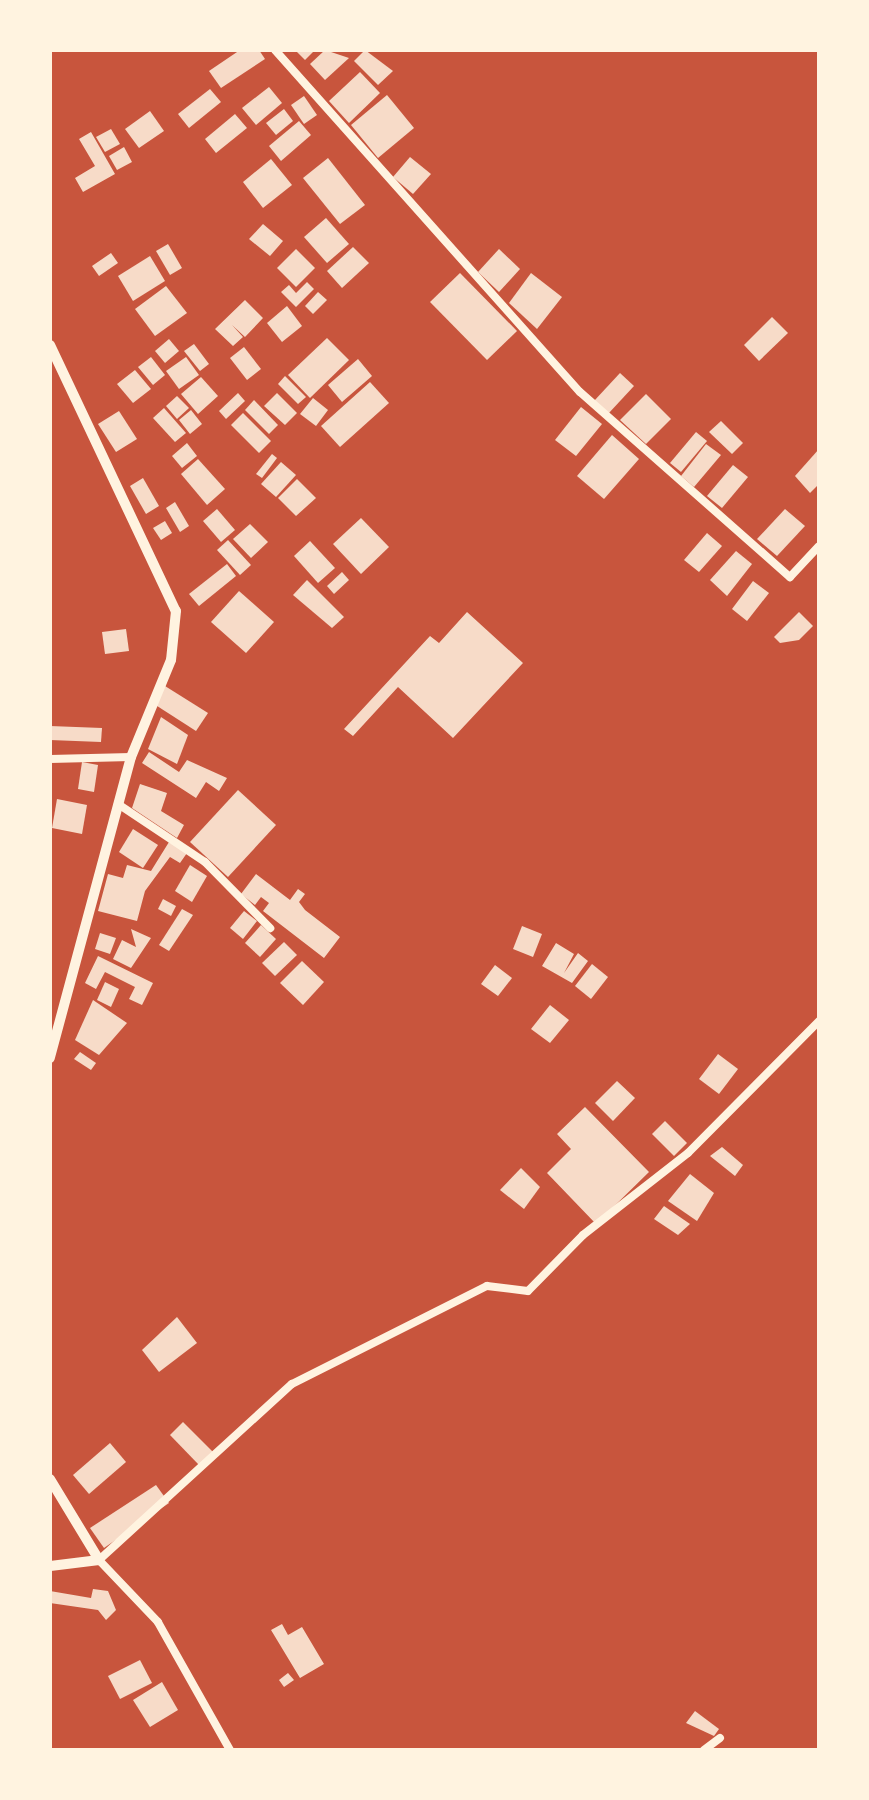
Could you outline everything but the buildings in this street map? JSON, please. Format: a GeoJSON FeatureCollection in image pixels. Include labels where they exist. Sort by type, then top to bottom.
{"type":"FeatureCollection","features":[{"type":"Feature","properties":{"kind":"street"},"geometry":{"type":"LineString","coordinates":[[275,50],[592,402],[790,577],[819,546]]}},
{"type":"Feature","properties":{"kind":"street"},"geometry":{"type":"LineString","coordinates":[[50,345],[176,611],[171,660],[131,757],[50,1058]]}},
{"type":"Feature","properties":{"kind":"street"},"geometry":{"type":"LineString","coordinates":[[50,759],[131,757]]}},
{"type":"Feature","properties":{"kind":"street"},"geometry":{"type":"LineString","coordinates":[[118,804],[205,862],[270,928]]}},
{"type":"Feature","properties":{"kind":"street"},"geometry":{"type":"LineString","coordinates":[[50,1566],[99,1560],[292,1384],[487,1286],[528,1291],[583,1235],[688,1153],[819,1021]]}},
{"type":"Feature","properties":{"kind":"street"},"geometry":{"type":"LineString","coordinates":[[50,1479],[99,1560],[158,1622],[230,1750]]}},
{"type":"Feature","properties":{"kind":"street"},"geometry":{"type":"LineString","coordinates":[[704,1750],[720,1738]]}}]}
